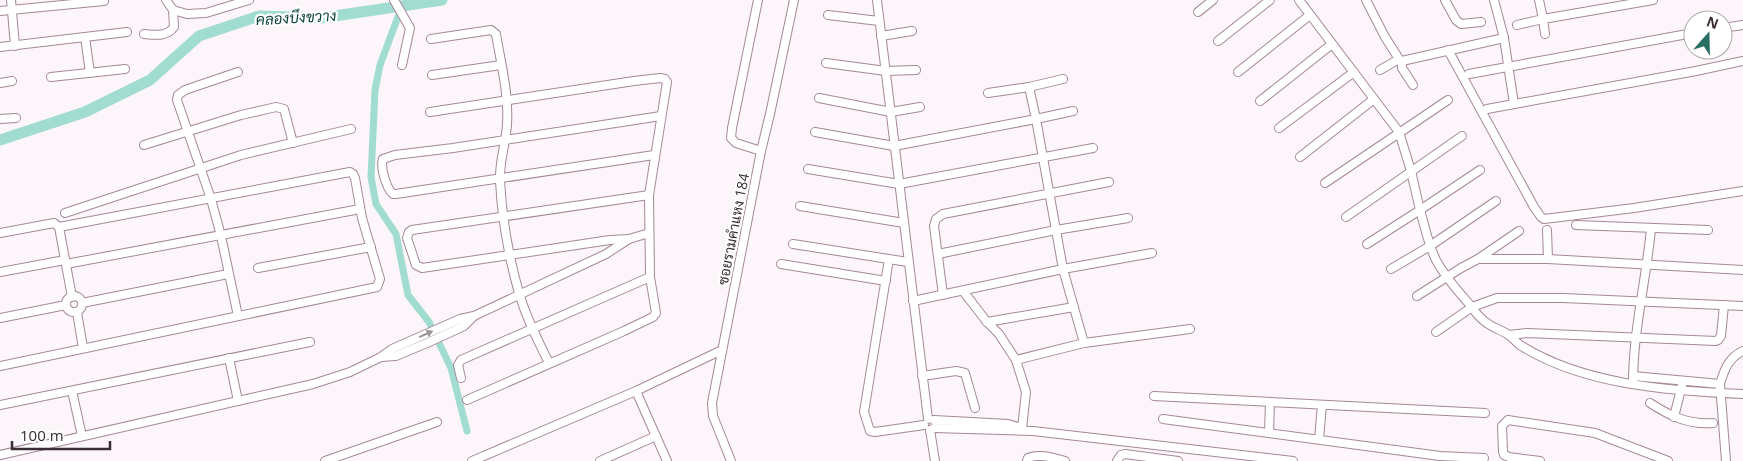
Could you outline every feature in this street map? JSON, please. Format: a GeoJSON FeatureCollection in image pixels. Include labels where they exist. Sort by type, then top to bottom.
{"type":"FeatureCollection","features":[{"type":"Feature","properties":{"kind":"street"},"geometry":{"type":"LineString","coordinates":[[11,0],[15,46]]}},
{"type":"Feature","properties":{"kind":"street"},"geometry":{"type":"LineString","coordinates":[[144,34],[158,35],[170,32],[174,27],[173,10],[166,0]]}},
{"type":"Feature","properties":{"kind":"street"},"geometry":{"type":"LineString","coordinates":[[173,10],[187,14],[206,13],[249,0]]}},
{"type":"Feature","properties":{"kind":"street"},"geometry":{"type":"LineString","coordinates":[[394,0],[410,28],[402,65]]}},
{"type":"Feature","properties":{"kind":"street"},"geometry":{"type":"LineString","coordinates":[[758,0],[731,138],[736,143],[761,151]]}},
{"type":"Feature","properties":{"kind":"street","name":"ซอยรามคำแหง 184"},"geometry":{"type":"LineString","coordinates":[[731,461],[713,416],[712,403],[761,151],[794,0]]}},
{"type":"Feature","properties":{"kind":"street"},"geometry":{"type":"LineString","coordinates":[[877,0],[922,376],[935,461]]}},
{"type":"Feature","properties":{"kind":"street"},"geometry":{"type":"LineString","coordinates":[[1198,12],[1213,0]]}},
{"type":"Feature","properties":{"kind":"street"},"geometry":{"type":"LineString","coordinates":[[1218,41],[1270,0]]}},
{"type":"Feature","properties":{"kind":"street"},"geometry":{"type":"LineString","coordinates":[[1299,0],[1399,132],[1430,246],[1447,278],[1487,323],[1509,335],[1518,344],[1565,368],[1593,377],[1633,380],[1683,380],[1720,384]]}},
{"type":"Feature","properties":{"kind":"street"},"geometry":{"type":"LineString","coordinates":[[1366,0],[1385,37],[1401,60],[1402,68],[1413,85]]}},
{"type":"Feature","properties":{"kind":"street"},"geometry":{"type":"LineString","coordinates":[[1445,0],[1456,20],[1461,24],[1480,22]]}},
{"type":"Feature","properties":{"kind":"street"},"geometry":{"type":"LineString","coordinates":[[1494,0],[1504,38],[1514,104]]}},
{"type":"Feature","properties":{"kind":"street"},"geometry":{"type":"LineString","coordinates":[[1539,0],[1545,34]]}},
{"type":"Feature","properties":{"kind":"street"},"geometry":{"type":"LineString","coordinates":[[1517,25],[1653,0]]}},
{"type":"Feature","properties":{"kind":"street"},"geometry":{"type":"LineString","coordinates":[[0,11],[104,1]]}},
{"type":"Feature","properties":{"kind":"street"},"geometry":{"type":"LineString","coordinates":[[1238,72],[1310,14]]}},
{"type":"Feature","properties":{"kind":"street"},"geometry":{"type":"LineString","coordinates":[[828,15],[879,21]]}},
{"type":"Feature","properties":{"kind":"street"},"geometry":{"type":"LineString","coordinates":[[1743,25],[1743,30]]}},
{"type":"Feature","properties":{"kind":"street"},"geometry":{"type":"LineString","coordinates":[[431,39],[493,31],[496,34],[507,100],[506,139],[501,158],[500,179],[504,217],[510,254],[520,294],[549,364]]}},
{"type":"Feature","properties":{"kind":"street"},"geometry":{"type":"LineString","coordinates":[[881,36],[912,31]]}},
{"type":"Feature","properties":{"kind":"street"},"geometry":{"type":"LineString","coordinates":[[0,47],[127,32]]}},
{"type":"Feature","properties":{"kind":"street"},"geometry":{"type":"LineString","coordinates":[[1469,74],[1683,35]]}},
{"type":"Feature","properties":{"kind":"street"},"geometry":{"type":"LineString","coordinates":[[85,37],[90,73]]}},
{"type":"Feature","properties":{"kind":"street"},"geometry":{"type":"LineString","coordinates":[[1380,70],[1401,60],[1504,38]]}},
{"type":"Feature","properties":{"kind":"street"},"geometry":{"type":"LineString","coordinates":[[1260,101],[1332,44]]}},
{"type":"Feature","properties":{"kind":"street"},"geometry":{"type":"LineString","coordinates":[[1448,50],[1534,207],[1544,219],[1634,208],[1743,191]]}},
{"type":"Feature","properties":{"kind":"street"},"geometry":{"type":"LineString","coordinates":[[1487,109],[1743,61]]}},
{"type":"Feature","properties":{"kind":"street"},"geometry":{"type":"LineString","coordinates":[[826,63],[886,71],[916,70]]}},
{"type":"Feature","properties":{"kind":"street"},"geometry":{"type":"LineString","coordinates":[[432,75],[501,65]]}},
{"type":"Feature","properties":{"kind":"street"},"geometry":{"type":"LineString","coordinates":[[51,77],[125,69]]}},
{"type":"Feature","properties":{"kind":"street"},"geometry":{"type":"LineString","coordinates":[[238,72],[185,90],[178,95],[177,100],[211,199],[238,316]]}},
{"type":"Feature","properties":{"kind":"street"},"geometry":{"type":"LineString","coordinates":[[1279,128],[1354,72]]}},
{"type":"Feature","properties":{"kind":"street"},"geometry":{"type":"LineString","coordinates":[[430,112],[663,78],[667,86],[654,155],[649,195],[650,277],[656,313],[653,317],[624,331],[467,400]]}},
{"type":"Feature","properties":{"kind":"street"},"geometry":{"type":"LineString","coordinates":[[988,93],[1029,87],[1063,79]]}},
{"type":"Feature","properties":{"kind":"street"},"geometry":{"type":"LineString","coordinates":[[0,83],[12,82]]}},
{"type":"Feature","properties":{"kind":"street"},"geometry":{"type":"LineString","coordinates":[[1029,87],[1063,269],[1084,343]]}},
{"type":"Feature","properties":{"kind":"street"},"geometry":{"type":"LineString","coordinates":[[819,98],[891,112],[920,107]]}},
{"type":"Feature","properties":{"kind":"street"},"geometry":{"type":"LineString","coordinates":[[1300,157],[1374,99]]}},
{"type":"Feature","properties":{"kind":"street"},"geometry":{"type":"LineString","coordinates":[[1325,183],[1448,100]]}},
{"type":"Feature","properties":{"kind":"street"},"geometry":{"type":"LineString","coordinates":[[144,145],[241,115],[280,107],[284,109],[293,143]]}},
{"type":"Feature","properties":{"kind":"street"},"geometry":{"type":"LineString","coordinates":[[815,132],[894,146],[1073,111]]}},
{"type":"Feature","properties":{"kind":"street"},"geometry":{"type":"LineString","coordinates":[[654,155],[392,194],[389,191],[382,162],[386,157],[395,155],[661,116]]}},
{"type":"Feature","properties":{"kind":"street"},"geometry":{"type":"LineString","coordinates":[[0,119],[16,118]]}},
{"type":"Feature","properties":{"kind":"street"},"geometry":{"type":"LineString","coordinates":[[65,213],[240,155],[351,130]]}},
{"type":"Feature","properties":{"kind":"street"},"geometry":{"type":"LineString","coordinates":[[1346,217],[1462,136]]}},
{"type":"Feature","properties":{"kind":"street"},"geometry":{"type":"LineString","coordinates":[[808,169],[899,184],[1093,148]]}},
{"type":"Feature","properties":{"kind":"street"},"geometry":{"type":"LineString","coordinates":[[1367,244],[1480,170]]}},
{"type":"Feature","properties":{"kind":"street"},"geometry":{"type":"LineString","coordinates":[[0,366],[377,287],[380,280],[360,209],[354,174],[350,172],[59,227]]}},
{"type":"Feature","properties":{"kind":"street"},"geometry":{"type":"LineString","coordinates":[[943,295],[934,226],[936,219],[943,214],[1110,182]]}},
{"type":"Feature","properties":{"kind":"street"},"geometry":{"type":"LineString","coordinates":[[649,195],[412,230],[406,238],[416,265],[420,267],[610,240],[629,239],[649,233]]}},
{"type":"Feature","properties":{"kind":"street"},"geometry":{"type":"LineString","coordinates":[[1391,269],[1430,246],[1496,201]]}},
{"type":"Feature","properties":{"kind":"street"},"geometry":{"type":"LineString","coordinates":[[101,202],[108,218]]}},
{"type":"Feature","properties":{"kind":"street"},"geometry":{"type":"LineString","coordinates":[[800,206],[904,223]]}},
{"type":"Feature","properties":{"kind":"street"},"geometry":{"type":"LineString","coordinates":[[0,272],[221,236],[360,209]]}},
{"type":"Feature","properties":{"kind":"street"},"geometry":{"type":"LineString","coordinates":[[938,254],[1056,230],[1128,218]]}},
{"type":"Feature","properties":{"kind":"street"},"geometry":{"type":"LineString","coordinates":[[0,233],[54,223],[59,227],[72,297]]}},
{"type":"Feature","properties":{"kind":"street"},"geometry":{"type":"LineString","coordinates":[[1576,225],[1708,230]]}},
{"type":"Feature","properties":{"kind":"street"},"geometry":{"type":"LineString","coordinates":[[1633,380],[1635,338],[1648,266],[1652,229]]}},
{"type":"Feature","properties":{"kind":"street"},"geometry":{"type":"LineString","coordinates":[[1547,230],[1548,259]]}},
{"type":"Feature","properties":{"kind":"street"},"geometry":{"type":"LineString","coordinates":[[1417,296],[1460,268],[1478,259],[1519,231]]}},
{"type":"Feature","properties":{"kind":"street"},"geometry":{"type":"LineString","coordinates":[[0,454],[314,384],[350,372],[606,254],[629,239]]}},
{"type":"Feature","properties":{"kind":"street"},"geometry":{"type":"LineString","coordinates":[[792,244],[908,262]]}},
{"type":"Feature","properties":{"kind":"street"},"geometry":{"type":"LineString","coordinates":[[258,268],[371,247]]}},
{"type":"Feature","properties":{"kind":"street"},"geometry":{"type":"LineString","coordinates":[[913,301],[1063,269],[1152,253]]}},
{"type":"Feature","properties":{"kind":"street"},"geometry":{"type":"LineString","coordinates":[[889,259],[864,412],[870,431],[930,425],[976,426],[1293,461]]}},
{"type":"Feature","properties":{"kind":"street"},"geometry":{"type":"LineString","coordinates":[[1478,259],[1548,259],[1743,270]]}},
{"type":"Feature","properties":{"kind":"street"},"geometry":{"type":"LineString","coordinates":[[781,264],[886,281]]}},
{"type":"Feature","properties":{"kind":"street"},"geometry":{"type":"LineString","coordinates":[[82,303],[228,274]]}},
{"type":"Feature","properties":{"kind":"street"},"geometry":{"type":"LineString","coordinates":[[460,378],[458,365],[461,360],[650,277]]}},
{"type":"Feature","properties":{"kind":"street"},"geometry":{"type":"LineString","coordinates":[[963,291],[998,334],[1016,360],[1026,392],[1022,428]]}},
{"type":"Feature","properties":{"kind":"street"},"geometry":{"type":"LineString","coordinates":[[72,297],[78,298],[82,303]]}},
{"type":"Feature","properties":{"kind":"street"},"geometry":{"type":"LineString","coordinates":[[66,305],[72,297]]}},
{"type":"Feature","properties":{"kind":"street"},"geometry":{"type":"LineString","coordinates":[[1436,332],[1472,307],[1497,298],[1563,298],[1743,306]]}},
{"type":"Feature","properties":{"kind":"street"},"geometry":{"type":"LineString","coordinates":[[77,312],[81,308],[82,303]]}},
{"type":"Feature","properties":{"kind":"street"},"geometry":{"type":"LineString","coordinates":[[66,305],[70,311],[77,312]]}},
{"type":"Feature","properties":{"kind":"street"},"geometry":{"type":"LineString","coordinates":[[0,318],[66,305]]}},
{"type":"Feature","properties":{"kind":"street"},"geometry":{"type":"LineString","coordinates":[[1509,335],[1526,333],[1718,340],[1721,336],[1724,305]]}},
{"type":"Feature","properties":{"kind":"street"},"geometry":{"type":"LineString","coordinates":[[987,322],[1074,307]]}},
{"type":"Feature","properties":{"kind":"street"},"geometry":{"type":"LineString","coordinates":[[77,312],[83,348]]}},
{"type":"Feature","properties":{"kind":"street"},"geometry":{"type":"LineString","coordinates":[[1016,360],[1084,343],[1190,329]]}},
{"type":"Feature","properties":{"kind":"street"},"geometry":{"type":"LineString","coordinates":[[0,405],[310,342]]}},
{"type":"Feature","properties":{"kind":"street"},"geometry":{"type":"LineString","coordinates":[[472,461],[636,391],[722,350]]}},
{"type":"Feature","properties":{"kind":"street"},"geometry":{"type":"LineString","coordinates":[[1726,461],[1720,384],[1730,361],[1737,354],[1743,352]]}},
{"type":"Feature","properties":{"kind":"street"},"geometry":{"type":"LineString","coordinates":[[229,358],[238,401]]}},
{"type":"Feature","properties":{"kind":"street"},"geometry":{"type":"LineString","coordinates":[[922,376],[956,371],[966,373],[975,408]]}},
{"type":"Feature","properties":{"kind":"street"},"geometry":{"type":"LineString","coordinates":[[1633,380],[1681,390],[1743,394]]}},
{"type":"Feature","properties":{"kind":"street"},"geometry":{"type":"LineString","coordinates":[[1674,417],[1683,380]]}},
{"type":"Feature","properties":{"kind":"street"},"geometry":{"type":"LineString","coordinates":[[72,391],[82,436]]}},
{"type":"Feature","properties":{"kind":"street"},"geometry":{"type":"LineString","coordinates":[[636,391],[667,461]]}},
{"type":"Feature","properties":{"kind":"street"},"geometry":{"type":"LineString","coordinates":[[1154,396],[1485,413]]}},
{"type":"Feature","properties":{"kind":"street"},"geometry":{"type":"LineString","coordinates":[[1269,433],[1270,402]]}},
{"type":"Feature","properties":{"kind":"street"},"geometry":{"type":"LineString","coordinates":[[1650,403],[1674,417],[1702,424],[1713,424]]}},
{"type":"Feature","properties":{"kind":"street"},"geometry":{"type":"LineString","coordinates":[[1319,440],[1322,405]]}},
{"type":"Feature","properties":{"kind":"street"},"geometry":{"type":"LineString","coordinates":[[1162,418],[1440,458],[1484,458]]}},
{"type":"Feature","properties":{"kind":"street"},"geometry":{"type":"LineString","coordinates":[[1540,461],[1504,455],[1502,426],[1504,422],[1508,420],[1587,431],[1649,458],[1668,461]]}},
{"type":"Feature","properties":{"kind":"street"},"geometry":{"type":"LineString","coordinates":[[325,461],[437,422]]}},
{"type":"Feature","properties":{"kind":"street"},"geometry":{"type":"LineString","coordinates":[[976,426],[1008,424],[1033,431]]}},
{"type":"Feature","properties":{"kind":"street"},"geometry":{"type":"LineString","coordinates":[[600,461],[656,436]]}},
{"type":"Feature","properties":{"kind":"street"},"geometry":{"type":"LineString","coordinates":[[1117,461],[1121,455],[1125,454],[1178,461]]}},
{"type":"Feature","properties":{"kind":"street"},"geometry":{"type":"LineString","coordinates":[[1027,461],[1032,456],[1065,461]]}},
{"type":"Feature","properties":{"kind":"waterway","name":"คลองบึงขวาง"},"geometry":{"type":"LineString","coordinates":[[402,6],[405,0]]}},
{"type":"Feature","properties":{"kind":"waterway","name":"คลองบึงขวาง"},"geometry":{"type":"LineString","coordinates":[[0,140],[85,112],[150,80],[199,36],[259,16],[321,18],[442,0]]}},
{"type":"Feature","properties":{"kind":"waterway"},"geometry":{"type":"LineString","coordinates":[[402,6],[380,65],[375,90],[371,177],[376,204],[396,234],[408,295],[429,322],[451,368],[467,431]]}}]}
